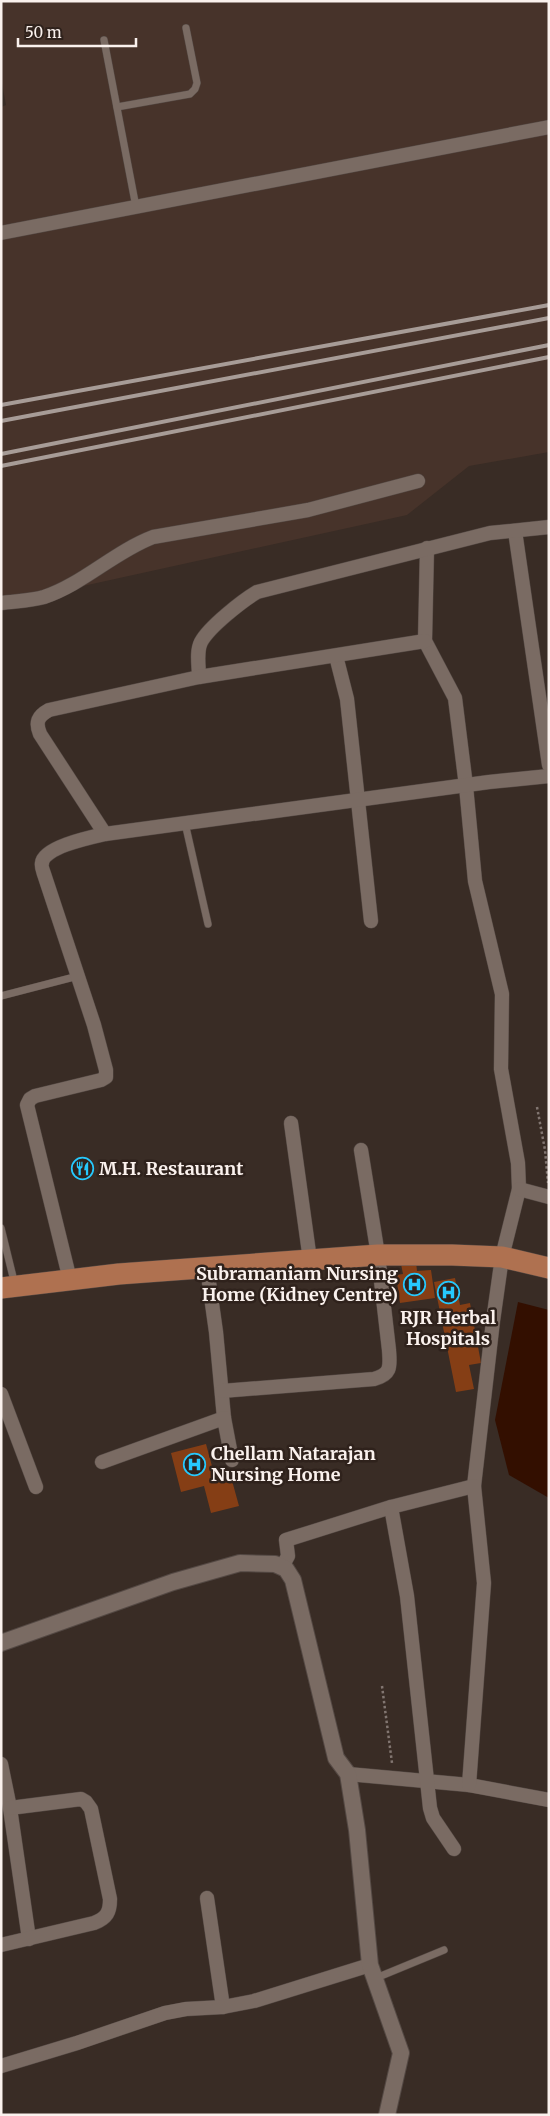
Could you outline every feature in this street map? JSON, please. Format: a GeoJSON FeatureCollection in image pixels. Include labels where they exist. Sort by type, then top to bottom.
{"type":"FeatureCollection","features":[{"type":"Feature","properties":{"kind":"main road"},"geometry":{"type":"LineString","coordinates":[[8,1286],[378,1255],[502,1257],[549,1268]]}},
{"type":"Feature","properties":{"kind":"street"},"geometry":{"type":"LineString","coordinates":[[1,233],[549,127]]}},
{"type":"Feature","properties":{"kind":"street"},"geometry":{"type":"LineString","coordinates":[[1,603],[38,598],[65,588],[133,544],[153,537],[308,510],[418,482]]}},
{"type":"Feature","properties":{"kind":"street"},"geometry":{"type":"LineString","coordinates":[[199,677],[200,643],[206,634],[243,600],[257,592],[490,533],[549,527]]}},
{"type":"Feature","properties":{"kind":"street"},"geometry":{"type":"LineString","coordinates":[[515,531],[549,765]]}},
{"type":"Feature","properties":{"kind":"street"},"geometry":{"type":"LineString","coordinates":[[427,548],[425,641],[456,698],[475,881],[502,994],[501,1069],[518,1162],[519,1189],[502,1257],[490,1340],[474,1486],[484,1583],[469,1785]]}},
{"type":"Feature","properties":{"kind":"street"},"geometry":{"type":"LineString","coordinates":[[105,834],[40,734],[37,726],[38,719],[42,714],[49,710],[199,677],[425,641]]}},
{"type":"Feature","properties":{"kind":"street"},"geometry":{"type":"LineString","coordinates":[[336,656],[347,699],[371,921]]}},
{"type":"Feature","properties":{"kind":"street"},"geometry":{"type":"LineString","coordinates":[[70,1280],[27,1105],[30,1098],[35,1096],[101,1080],[106,1077],[106,1070],[94,1025],[42,862],[46,855],[54,850],[105,834],[185,822],[549,776]]}},
{"type":"Feature","properties":{"kind":"street"},"geometry":{"type":"LineString","coordinates":[[291,1123],[310,1260]]}},
{"type":"Feature","properties":{"kind":"street"},"geometry":{"type":"LineString","coordinates":[[222,1391],[374,1379],[387,1373],[390,1365],[389,1350],[378,1255],[361,1150]]}},
{"type":"Feature","properties":{"kind":"street"},"geometry":{"type":"LineString","coordinates":[[519,1189],[548,1197]]}},
{"type":"Feature","properties":{"kind":"street"},"geometry":{"type":"LineString","coordinates":[[207,1268],[224,1418],[232,1460]]}},
{"type":"Feature","properties":{"kind":"street"},"geometry":{"type":"LineString","coordinates":[[1,1394],[36,1487]]}},
{"type":"Feature","properties":{"kind":"street"},"geometry":{"type":"LineString","coordinates":[[102,1462],[224,1418]]}},
{"type":"Feature","properties":{"kind":"street"},"geometry":{"type":"LineString","coordinates":[[282,1567],[288,1556],[286,1540],[391,1507],[474,1486]]}},
{"type":"Feature","properties":{"kind":"street"},"geometry":{"type":"LineString","coordinates":[[391,1507],[407,1596],[430,1808],[433,1818],[454,1848]]}},
{"type":"Feature","properties":{"kind":"street"},"geometry":{"type":"LineString","coordinates":[[1,1643],[174,1582],[240,1563],[262,1563],[286,1569],[293,1580],[336,1758],[348,1774],[360,1857],[373,1972],[401,2053],[388,2115]]}},
{"type":"Feature","properties":{"kind":"street"},"geometry":{"type":"LineString","coordinates":[[1,1764],[10,1808],[29,1939]]}},
{"type":"Feature","properties":{"kind":"street"},"geometry":{"type":"LineString","coordinates":[[348,1774],[428,1783],[469,1785],[549,1800]]}},
{"type":"Feature","properties":{"kind":"street"},"geometry":{"type":"LineString","coordinates":[[1,1946],[104,1919],[110,1910],[110,1898],[91,1809],[86,1802],[81,1799],[10,1808]]}},
{"type":"Feature","properties":{"kind":"street"},"geometry":{"type":"LineString","coordinates":[[208,1898],[223,2007]]}},
{"type":"Feature","properties":{"kind":"street"},"geometry":{"type":"LineString","coordinates":[[1,2066],[165,2013],[254,2002],[373,1972]]}},
{"type":"Feature","properties":{"kind":"lane"},"geometry":{"type":"LineString","coordinates":[[117,107],[190,94],[195,89],[197,82],[186,28]]}},
{"type":"Feature","properties":{"kind":"lane"},"geometry":{"type":"LineString","coordinates":[[104,40],[136,208]]}},
{"type":"Feature","properties":{"kind":"lane"},"geometry":{"type":"LineString","coordinates":[[185,822],[208,924]]}},
{"type":"Feature","properties":{"kind":"lane"},"geometry":{"type":"LineString","coordinates":[[1,996],[78,976]]}},
{"type":"Feature","properties":{"kind":"lane"},"geometry":{"type":"LineString","coordinates":[[1,1228],[8,1286]]}},
{"type":"Feature","properties":{"kind":"lane"},"geometry":{"type":"LineString","coordinates":[[373,1972],[444,1950]]}},
{"type":"Feature","properties":{"kind":"path"},"geometry":{"type":"LineString","coordinates":[[537,1108],[548,1171],[548,1197]]}},
{"type":"Feature","properties":{"kind":"path"},"geometry":{"type":"LineString","coordinates":[[382,1686],[394,1779]]}},
{"type":"Feature","properties":{"kind":"shaded area"},"geometry":{"type":"Polygon","coordinates":[[[1,1],[549,1],[549,452],[469,466],[407,515],[42,595],[1,601],[1,107],[6,105],[1,78],[1,1]]]}},
{"type":"Feature","properties":{"kind":"shaded area"},"geometry":{"type":"Polygon","coordinates":[[[518,1302],[549,1310],[549,1498],[509,1475],[495,1420],[518,1302]]]}},
{"type":"Feature","properties":{"kind":"building"},"geometry":{"type":"Polygon","coordinates":[[[416,1262],[417,1271],[431,1270],[435,1298],[400,1303],[396,1275],[403,1274],[401,1264],[416,1262]]]}},
{"type":"Feature","properties":{"kind":"building"},"geometry":{"type":"Polygon","coordinates":[[[455,1278],[460,1305],[470,1303],[481,1363],[469,1365],[474,1389],[456,1392],[434,1282],[455,1278]]]}},
{"type":"Feature","properties":{"kind":"building"},"geometry":{"type":"Polygon","coordinates":[[[206,1444],[216,1481],[231,1477],[239,1506],[211,1513],[204,1486],[181,1492],[171,1453],[206,1444]]]}},
{"type":"Feature","properties":{"kind":"railway"},"geometry":{"type":"LineString","coordinates":[[1,405],[549,305]]}},
{"type":"Feature","properties":{"kind":"railway"},"geometry":{"type":"LineString","coordinates":[[1,421],[549,318]]}},
{"type":"Feature","properties":{"kind":"railway"},"geometry":{"type":"LineString","coordinates":[[1,454],[549,345]]}},
{"type":"Feature","properties":{"kind":"railway"},"geometry":{"type":"LineString","coordinates":[[1,466],[549,357]]}},
{"type":"Feature","properties":{"kind":"place","name":"M.H. Restaurant"},"geometry":{"type":"Point","coordinates":[83,1169]}},
{"type":"Feature","properties":{"kind":"place","name":"Subramaniam Nursing Home (Kidney Centre)"},"geometry":{"type":"Point","coordinates":[414,1284]}},
{"type":"Feature","properties":{"kind":"place","name":"RJR Herbal Hospitals"},"geometry":{"type":"Point","coordinates":[448,1293]}},
{"type":"Feature","properties":{"kind":"place","name":"Chellam Natarajan Nursing Home"},"geometry":{"type":"Point","coordinates":[195,1464]}}]}
